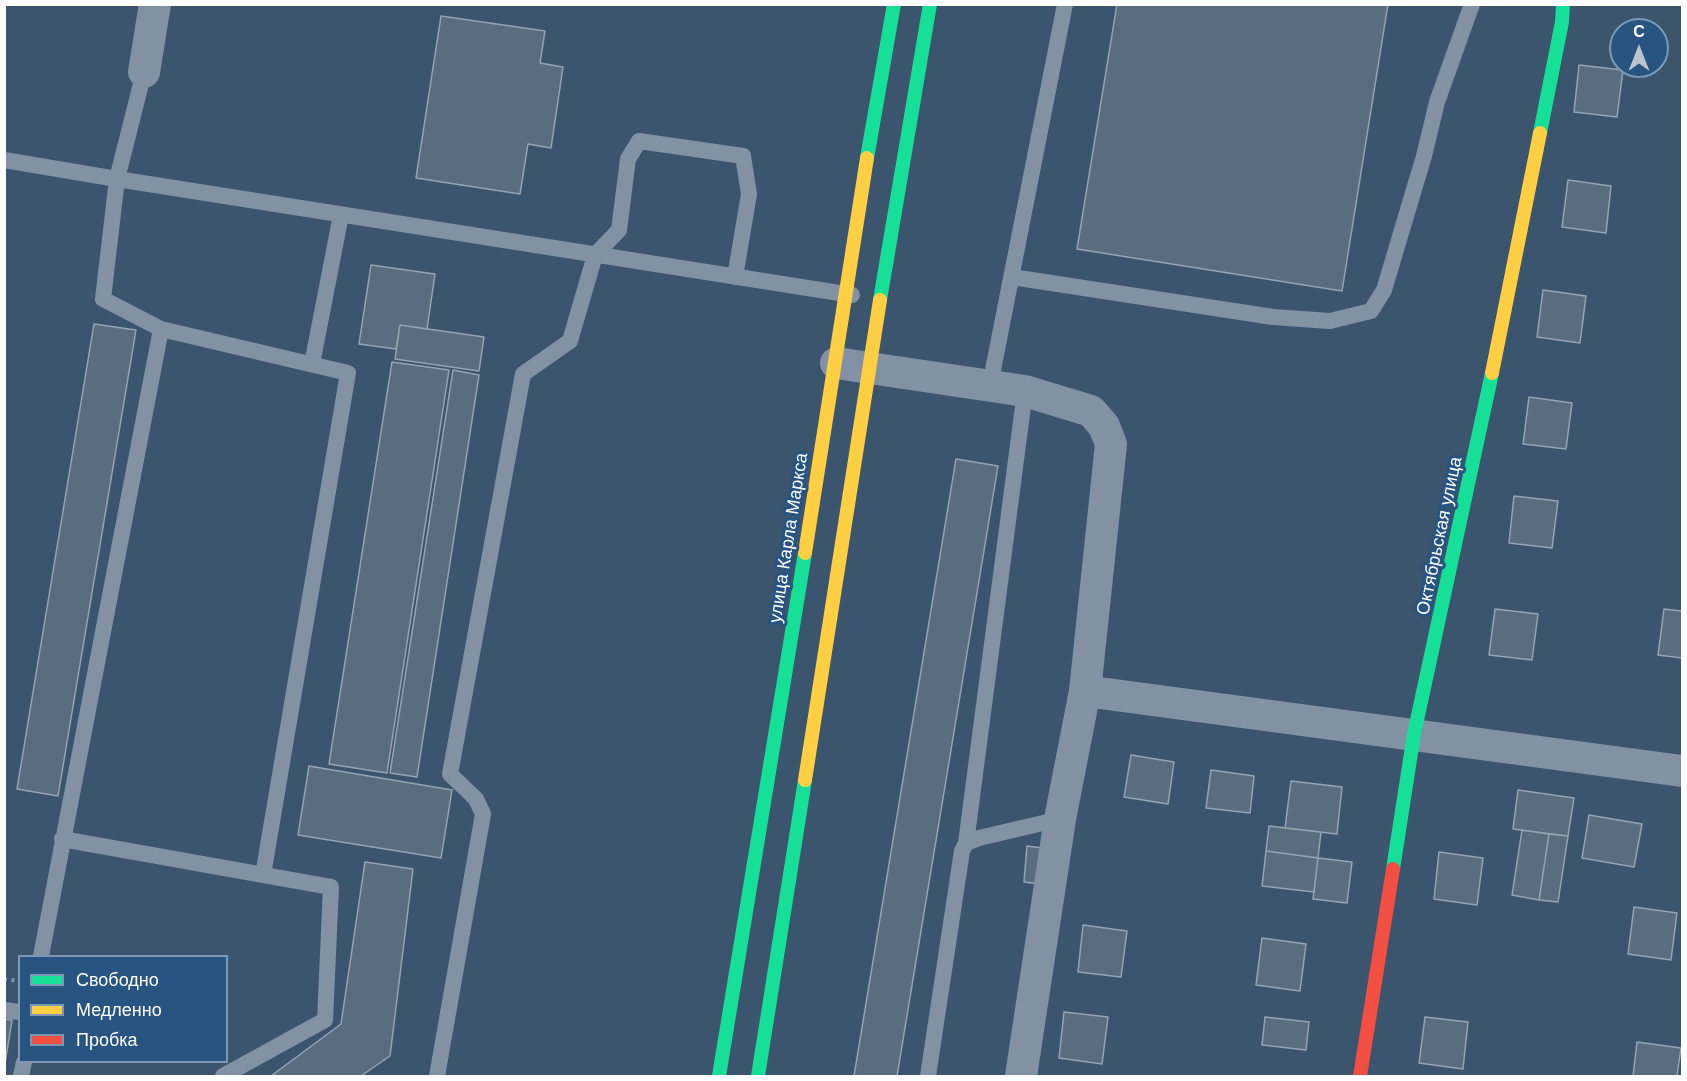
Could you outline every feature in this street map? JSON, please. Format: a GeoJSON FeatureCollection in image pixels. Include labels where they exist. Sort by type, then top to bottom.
{"type":"FeatureCollection","features":[{"type":"Feature","properties":{"kind":"main road","name":"улица Карла Маркса"},"geometry":{"type":"LineString","coordinates":[[719,1077],[894,4]]}},
{"type":"Feature","properties":{"kind":"main road"},"geometry":{"type":"LineString","coordinates":[[758,1077],[880,299],[930,4]]}},
{"type":"Feature","properties":{"kind":"main road","name":"Октябрьская улица"},"geometry":{"type":"LineString","coordinates":[[1360,1077],[1414,734],[1465,506],[1562,22],[1563,4]]}},
{"type":"Feature","properties":{"kind":"street"},"geometry":{"type":"LineString","coordinates":[[144,72],[155,4]]}},
{"type":"Feature","properties":{"kind":"street"},"geometry":{"type":"LineString","coordinates":[[836,363],[1025,391],[1091,411],[1104,426],[1111,444],[1085,691],[1060,819],[1021,1077]]}},
{"type":"Feature","properties":{"kind":"street"},"geometry":{"type":"LineString","coordinates":[[1085,691],[1683,771]]}},
{"type":"Feature","properties":{"kind":"lane"},"geometry":{"type":"LineString","coordinates":[[990,385],[1065,4]]}},
{"type":"Feature","properties":{"kind":"lane"},"geometry":{"type":"LineString","coordinates":[[1012,277],[1273,316],[1330,321],[1371,311],[1384,290],[1424,156],[1437,102],[1472,4]]}},
{"type":"Feature","properties":{"kind":"lane"},"geometry":{"type":"LineString","coordinates":[[144,72],[117,179],[103,299],[161,329],[348,373],[263,875]]}},
{"type":"Feature","properties":{"kind":"lane"},"geometry":{"type":"LineString","coordinates":[[437,1077],[483,814],[476,800],[450,774],[523,374],[570,341],[595,255],[619,230],[628,159],[639,141],[743,156],[749,194],[735,277]]}},
{"type":"Feature","properties":{"kind":"lane"},"geometry":{"type":"LineString","coordinates":[[4,160],[880,299]]}},
{"type":"Feature","properties":{"kind":"lane"},"geometry":{"type":"LineString","coordinates":[[312,364],[341,215]]}},
{"type":"Feature","properties":{"kind":"lane"},"geometry":{"type":"LineString","coordinates":[[41,955],[161,329]]}},
{"type":"Feature","properties":{"kind":"lane"},"geometry":{"type":"LineString","coordinates":[[928,1077],[962,851],[966,843],[1025,391]]}},
{"type":"Feature","properties":{"kind":"lane"},"geometry":{"type":"LineString","coordinates":[[966,843],[1060,819]]}},
{"type":"Feature","properties":{"kind":"lane"},"geometry":{"type":"LineString","coordinates":[[62,839],[331,887],[325,1020],[224,1077]]}},
{"type":"Feature","properties":{"kind":"building"},"geometry":{"type":"Polygon","coordinates":[[[1117,4],[1388,4],[1342,291],[1077,249],[1117,4]]]}},
{"type":"Feature","properties":{"kind":"building"},"geometry":{"type":"Polygon","coordinates":[[[441,16],[545,31],[540,63],[563,67],[551,148],[528,144],[520,194],[416,178],[441,16]]]}},
{"type":"Feature","properties":{"kind":"building"},"geometry":{"type":"Polygon","coordinates":[[[1579,65],[1609,68],[1609,78],[1622,78],[1617,117],[1574,112],[1579,65]]]}},
{"type":"Feature","properties":{"kind":"building"},"geometry":{"type":"Polygon","coordinates":[[[1568,180],[1611,186],[1606,233],[1562,227],[1568,180]]]}},
{"type":"Feature","properties":{"kind":"building"},"geometry":{"type":"Polygon","coordinates":[[[371,265],[435,274],[427,329],[400,325],[396,349],[359,344],[371,265]]]}},
{"type":"Feature","properties":{"kind":"building"},"geometry":{"type":"Polygon","coordinates":[[[1543,290],[1586,296],[1580,343],[1537,337],[1543,290]]]}},
{"type":"Feature","properties":{"kind":"building"},"geometry":{"type":"Polygon","coordinates":[[[94,324],[136,330],[58,796],[17,789],[94,324]]]}},
{"type":"Feature","properties":{"kind":"building"},"geometry":{"type":"Polygon","coordinates":[[[400,325],[484,337],[479,371],[395,359],[400,325]]]}},
{"type":"Feature","properties":{"kind":"building"},"geometry":{"type":"Polygon","coordinates":[[[392,362],[449,370],[387,773],[329,764],[392,362]]]}},
{"type":"Feature","properties":{"kind":"building"},"geometry":{"type":"Polygon","coordinates":[[[453,370],[479,375],[417,777],[390,773],[453,370]]]}},
{"type":"Feature","properties":{"kind":"building"},"geometry":{"type":"Polygon","coordinates":[[[1529,397],[1572,403],[1566,449],[1523,444],[1529,397]]]}},
{"type":"Feature","properties":{"kind":"building"},"geometry":{"type":"Polygon","coordinates":[[[956,459],[998,466],[897,1076],[854,1076],[956,459]]]}},
{"type":"Feature","properties":{"kind":"building"},"geometry":{"type":"Polygon","coordinates":[[[1514,496],[1558,501],[1552,548],[1509,543],[1514,496]]]}},
{"type":"Feature","properties":{"kind":"building"},"geometry":{"type":"Polygon","coordinates":[[[1495,609],[1538,614],[1532,660],[1489,655],[1495,609]]]}},
{"type":"Feature","properties":{"kind":"building"},"geometry":{"type":"Polygon","coordinates":[[[1664,609],[1682,611],[1682,658],[1658,655],[1664,609]]]}},
{"type":"Feature","properties":{"kind":"building"},"geometry":{"type":"Polygon","coordinates":[[[1131,755],[1174,762],[1168,804],[1124,797],[1131,755]]]}},
{"type":"Feature","properties":{"kind":"building"},"geometry":{"type":"Polygon","coordinates":[[[309,766],[452,790],[441,858],[298,835],[309,766]]]}},
{"type":"Feature","properties":{"kind":"building"},"geometry":{"type":"Polygon","coordinates":[[[1211,770],[1254,776],[1250,813],[1206,808],[1211,770]]]}},
{"type":"Feature","properties":{"kind":"building"},"geometry":{"type":"Polygon","coordinates":[[[1291,781],[1342,787],[1337,834],[1285,828],[1291,781]]]}},
{"type":"Feature","properties":{"kind":"building"},"geometry":{"type":"Polygon","coordinates":[[[1518,790],[1574,798],[1568,836],[1513,829],[1518,790]]]}},
{"type":"Feature","properties":{"kind":"building"},"geometry":{"type":"Polygon","coordinates":[[[1589,815],[1642,824],[1634,867],[1582,858],[1589,815]]]}},
{"type":"Feature","properties":{"kind":"building"},"geometry":{"type":"Polygon","coordinates":[[[1269,826],[1321,832],[1318,858],[1266,851],[1269,826]]]}},
{"type":"Feature","properties":{"kind":"building"},"geometry":{"type":"Polygon","coordinates":[[[1522,830],[1549,834],[1539,900],[1512,895],[1522,830]]]}},
{"type":"Feature","properties":{"kind":"building"},"geometry":{"type":"Polygon","coordinates":[[[1549,834],[1568,836],[1558,902],[1539,900],[1549,834]]]}},
{"type":"Feature","properties":{"kind":"building"},"geometry":{"type":"Polygon","coordinates":[[[1027,846],[1050,849],[1047,885],[1024,882],[1027,846]]]}},
{"type":"Feature","properties":{"kind":"building"},"geometry":{"type":"Polygon","coordinates":[[[1266,851],[1318,858],[1314,892],[1262,886],[1266,851]]]}},
{"type":"Feature","properties":{"kind":"building"},"geometry":{"type":"Polygon","coordinates":[[[1439,852],[1483,858],[1477,905],[1434,899],[1439,852]]]}},
{"type":"Feature","properties":{"kind":"building"},"geometry":{"type":"Polygon","coordinates":[[[1318,858],[1352,862],[1347,903],[1313,899],[1318,858]]]}},
{"type":"Feature","properties":{"kind":"building"},"geometry":{"type":"Polygon","coordinates":[[[365,862],[413,869],[390,1056],[361,1076],[271,1076],[341,1024],[365,862]]]}},
{"type":"Feature","properties":{"kind":"building"},"geometry":{"type":"Polygon","coordinates":[[[1634,907],[1677,913],[1671,960],[1628,954],[1634,907]]]}},
{"type":"Feature","properties":{"kind":"building"},"geometry":{"type":"Polygon","coordinates":[[[1083,925],[1127,931],[1121,977],[1078,972],[1083,925]]]}},
{"type":"Feature","properties":{"kind":"building"},"geometry":{"type":"Polygon","coordinates":[[[1262,938],[1306,944],[1300,991],[1256,985],[1262,938]]]}},
{"type":"Feature","properties":{"kind":"building"},"geometry":{"type":"Polygon","coordinates":[[[1064,1012],[1108,1017],[1102,1064],[1059,1058],[1064,1012]]]}},
{"type":"Feature","properties":{"kind":"building"},"geometry":{"type":"Polygon","coordinates":[[[1265,1017],[1309,1022],[1306,1050],[1262,1045],[1265,1017]]]}},
{"type":"Feature","properties":{"kind":"building"},"geometry":{"type":"Polygon","coordinates":[[[1425,1017],[1468,1022],[1463,1069],[1419,1063],[1425,1017]]]}},
{"type":"Feature","properties":{"kind":"building"},"geometry":{"type":"Polygon","coordinates":[[[4,1019],[12,1020],[4,1070],[4,1019]]]}},
{"type":"Feature","properties":{"kind":"building"},"geometry":{"type":"Polygon","coordinates":[[[1637,1042],[1681,1048],[1677,1076],[1633,1076],[1637,1042]]]}},
{"type":"Feature","properties":{"kind":"traffic: fast"},"geometry":{"type":"LineString","coordinates":[[867,158],[894,4]]}},
{"type":"Feature","properties":{"kind":"traffic: fast"},"geometry":{"type":"LineString","coordinates":[[880,300],[930,4]]}},
{"type":"Feature","properties":{"kind":"traffic: fast"},"geometry":{"type":"LineString","coordinates":[[1540,133],[1562,22],[1563,4]]}},
{"type":"Feature","properties":{"kind":"traffic: fast"},"geometry":{"type":"LineString","coordinates":[[1393,869],[1414,734],[1492,373]]}},
{"type":"Feature","properties":{"kind":"traffic: fast"},"geometry":{"type":"LineString","coordinates":[[719,1076],[805,553]]}},
{"type":"Feature","properties":{"kind":"traffic: fast"},"geometry":{"type":"LineString","coordinates":[[758,1076],[805,780]]}},
{"type":"Feature","properties":{"kind":"traffic: slow"},"geometry":{"type":"LineString","coordinates":[[1492,373],[1540,133]]}},
{"type":"Feature","properties":{"kind":"traffic: slow"},"geometry":{"type":"LineString","coordinates":[[805,553],[867,158]]}},
{"type":"Feature","properties":{"kind":"traffic: slow"},"geometry":{"type":"LineString","coordinates":[[805,780],[880,300]]}},
{"type":"Feature","properties":{"kind":"traffic: jam"},"geometry":{"type":"LineString","coordinates":[[1360,1076],[1393,869]]}}]}
